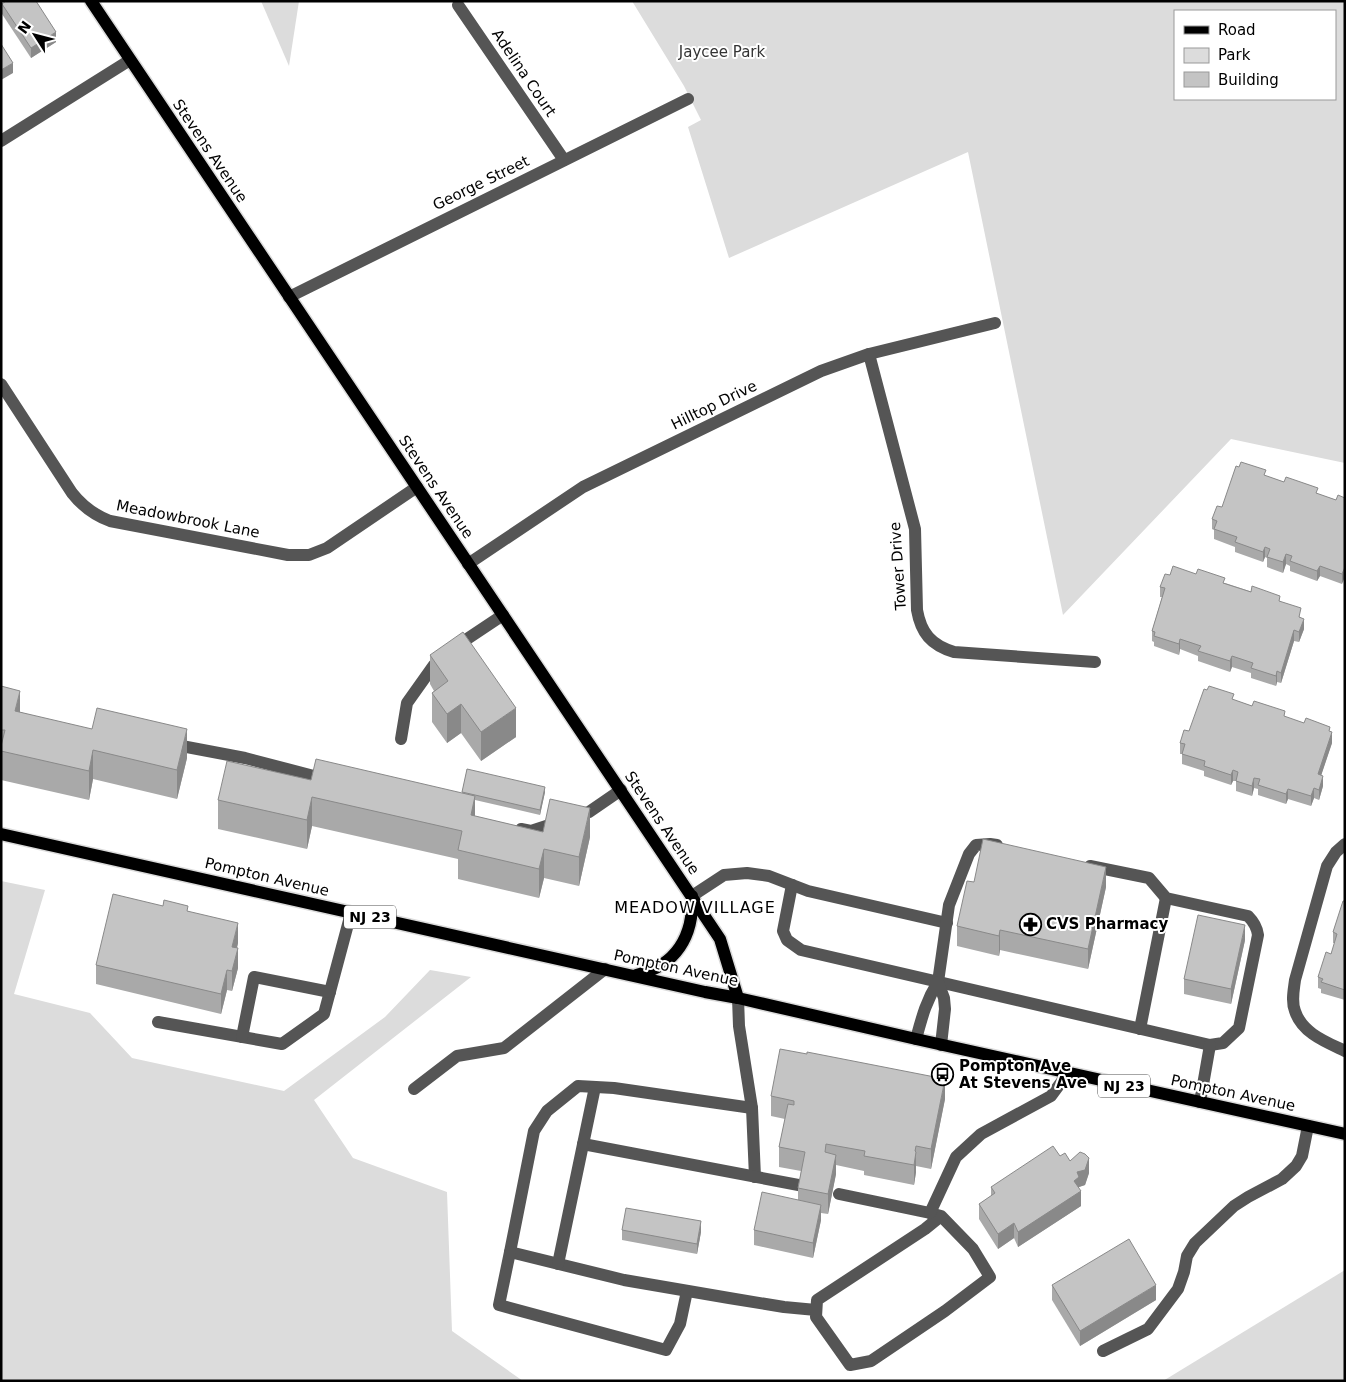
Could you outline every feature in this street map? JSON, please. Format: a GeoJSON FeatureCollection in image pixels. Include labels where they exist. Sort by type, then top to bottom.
{"type":"FeatureCollection","features":[{"type":"Feature","properties":{"kind":"main road","name":"Stevens Avenue"},"geometry":{"type":"LineString","coordinates":[[90,1],[720,939],[738,998]]}},
{"type":"Feature","properties":{"kind":"main road","name":"Pompton Avenue"},"geometry":{"type":"LineString","coordinates":[[1,834],[1345,1134]]}},
{"type":"Feature","properties":{"kind":"main road"},"geometry":{"type":"LineString","coordinates":[[634,976],[650,971],[665,963],[681,947],[691,923],[692,896]]}},
{"type":"Feature","properties":{"kind":"street","name":"Adelina Court"},"geometry":{"type":"LineString","coordinates":[[458,5],[564,160]]}},
{"type":"Feature","properties":{"kind":"street"},"geometry":{"type":"LineString","coordinates":[[1,141],[130,60]]}},
{"type":"Feature","properties":{"kind":"street","name":"George Street"},"geometry":{"type":"LineString","coordinates":[[289,297],[688,99]]}},
{"type":"Feature","properties":{"kind":"street","name":"Hilltop Drive"},"geometry":{"type":"LineString","coordinates":[[468,564],[583,488],[821,371],[869,354],[995,323]]}},
{"type":"Feature","properties":{"kind":"street","name":"Tower Drive"},"geometry":{"type":"LineString","coordinates":[[869,354],[914,529],[918,619],[928,637],[939,646],[954,652],[1095,662]]}},
{"type":"Feature","properties":{"kind":"street","name":"Meadowbrook Lane"},"geometry":{"type":"LineString","coordinates":[[1,384],[79,503],[89,511],[110,521],[288,556],[309,555],[327,548],[417,487]]}},
{"type":"Feature","properties":{"kind":"street"},"geometry":{"type":"LineString","coordinates":[[401,739],[407,703],[434,665],[464,640],[503,615]]}},
{"type":"Feature","properties":{"kind":"street"},"geometry":{"type":"LineString","coordinates":[[158,742],[245,758],[340,782]]}},
{"type":"Feature","properties":{"kind":"street"},"geometry":{"type":"LineString","coordinates":[[512,826],[530,831],[588,812],[620,790]]}},
{"type":"Feature","properties":{"kind":"street"},"geometry":{"type":"LineString","coordinates":[[916,1039],[925,1006],[938,982],[949,905],[969,854],[976,845],[990,844],[1009,848]]}},
{"type":"Feature","properties":{"kind":"street"},"geometry":{"type":"LineString","coordinates":[[1345,844],[1336,852],[1327,866],[1295,980],[1293,994],[1294,1010],[1302,1024],[1311,1034],[1345,1051]]}},
{"type":"Feature","properties":{"kind":"street"},"geometry":{"type":"LineString","coordinates":[[792,885],[783,931],[787,940],[801,950],[1210,1045],[1223,1043],[1239,1028],[1258,935],[1257,927],[1253,921],[1248,916],[1166,898],[1149,878],[1074,862]]}},
{"type":"Feature","properties":{"kind":"street"},"geometry":{"type":"LineString","coordinates":[[692,896],[724,875],[747,873],[769,876],[808,891],[947,923]]}},
{"type":"Feature","properties":{"kind":"street"},"geometry":{"type":"LineString","coordinates":[[1140,1029],[1166,898]]}},
{"type":"Feature","properties":{"kind":"street"},"geometry":{"type":"LineString","coordinates":[[158,1022],[282,1044],[324,1014],[351,913]]}},
{"type":"Feature","properties":{"kind":"street"},"geometry":{"type":"LineString","coordinates":[[414,1089],[457,1056],[504,1048],[605,969]]}},
{"type":"Feature","properties":{"kind":"street"},"geometry":{"type":"LineString","coordinates":[[242,1037],[254,977],[330,992]]}},
{"type":"Feature","properties":{"kind":"street"},"geometry":{"type":"LineString","coordinates":[[938,982],[944,998],[945,1009],[941,1044]]}},
{"type":"Feature","properties":{"kind":"street"},"geometry":{"type":"LineString","coordinates":[[738,998],[740,1026],[752,1108],[755,1177]]}},
{"type":"Feature","properties":{"kind":"street"},"geometry":{"type":"LineString","coordinates":[[1200,1102],[1210,1045]]}},
{"type":"Feature","properties":{"kind":"street"},"geometry":{"type":"LineString","coordinates":[[839,1194],[935,1215],[973,1248],[990,1277],[871,1361],[850,1365],[816,1317],[817,1300],[925,1229],[935,1215],[956,1157],[981,1134],[1051,1096],[1068,1073]]}},
{"type":"Feature","properties":{"kind":"street"},"geometry":{"type":"LineString","coordinates":[[687,1291],[680,1324],[666,1350],[499,1305],[534,1131],[547,1111],[578,1086],[614,1088],[752,1108]]}},
{"type":"Feature","properties":{"kind":"street"},"geometry":{"type":"LineString","coordinates":[[558,1264],[595,1087]]}},
{"type":"Feature","properties":{"kind":"street"},"geometry":{"type":"LineString","coordinates":[[1103,1351],[1148,1329],[1178,1289],[1188,1256],[1195,1243],[1234,1206],[1282,1179],[1296,1166],[1302,1156],[1308,1126]]}},
{"type":"Feature","properties":{"kind":"street"},"geometry":{"type":"LineString","coordinates":[[583,1144],[809,1187]]}},
{"type":"Feature","properties":{"kind":"street"},"geometry":{"type":"LineString","coordinates":[[510,1252],[624,1280],[784,1307],[816,1310]]}},
{"type":"Feature","properties":{"kind":"green space"},"geometry":{"type":"Polygon","coordinates":[[[261,1],[299,1],[289,66],[261,1]]]}},
{"type":"Feature","properties":{"kind":"green space","name":"Jaycee Park"},"geometry":{"type":"Polygon","coordinates":[[[632,1],[1345,1],[1345,463],[1231,439],[1063,615],[968,152],[729,258],[688,127],[701,120],[684,86],[632,1]]]}},
{"type":"Feature","properties":{"kind":"green space"},"geometry":{"type":"Polygon","coordinates":[[[1,881],[45,890],[14,994],[90,1013],[132,1058],[284,1091],[385,1017],[430,970],[471,977],[314,1100],[353,1158],[447,1192],[452,1331],[523,1381],[1,1381],[1,881]]]}},
{"type":"Feature","properties":{"kind":"green space"},"geometry":{"type":"Polygon","coordinates":[[[1345,1270],[1345,1381],[1163,1381],[1345,1270]]]}},
{"type":"Feature","properties":{"kind":"building"},"geometry":{"type":"Polygon","coordinates":[[[6,1],[36,1],[56,32],[31,48],[2,4],[6,1]]]}},
{"type":"Feature","properties":{"kind":"building"},"geometry":{"type":"Polygon","coordinates":[[[1,44],[13,63],[1,70],[1,44]]]}},
{"type":"Feature","properties":{"kind":"building"},"geometry":{"type":"Polygon","coordinates":[[[1241,462],[1266,470],[1264,475],[1284,482],[1286,477],[1318,488],[1316,493],[1336,500],[1338,495],[1345,498],[1345,567],[1342,574],[1320,566],[1317,571],[1290,561],[1292,556],[1286,554],[1283,562],[1267,557],[1270,549],[1265,547],[1263,552],[1235,542],[1237,537],[1214,529],[1217,521],[1212,519],[1217,506],[1222,507],[1236,466],[1239,467],[1241,462]]]}},
{"type":"Feature","properties":{"kind":"building"},"geometry":{"type":"Polygon","coordinates":[[[1173,566],[1196,574],[1198,569],[1225,578],[1223,583],[1251,592],[1252,586],[1280,596],[1279,601],[1301,608],[1299,617],[1304,619],[1299,632],[1294,630],[1281,673],[1277,671],[1276,676],[1251,668],[1253,663],[1232,656],[1230,661],[1198,651],[1201,646],[1180,639],[1179,644],[1154,636],[1155,632],[1152,631],[1165,588],[1160,587],[1165,574],[1170,575],[1173,566]]]}},
{"type":"Feature","properties":{"kind":"building"},"geometry":{"type":"Polygon","coordinates":[[[463,632],[516,708],[481,732],[461,704],[447,714],[432,693],[448,681],[430,655],[463,632]]]}},
{"type":"Feature","properties":{"kind":"building"},"geometry":{"type":"Polygon","coordinates":[[[1,686],[20,691],[15,711],[92,729],[97,708],[187,729],[177,770],[93,750],[89,771],[1,751],[5,730],[1,730],[1,686]]]}},
{"type":"Feature","properties":{"kind":"building"},"geometry":{"type":"Polygon","coordinates":[[[1209,686],[1234,694],[1232,699],[1252,706],[1254,701],[1285,711],[1284,716],[1304,723],[1306,718],[1330,727],[1329,731],[1332,732],[1318,774],[1323,776],[1319,790],[1314,788],[1311,796],[1288,789],[1286,794],[1258,785],[1260,779],[1254,778],[1252,786],[1236,781],[1238,772],[1233,770],[1231,775],[1204,766],[1205,761],[1182,754],[1185,744],[1180,743],[1184,730],[1189,731],[1204,689],[1207,690],[1209,686]]]}},
{"type":"Feature","properties":{"kind":"building"},"geometry":{"type":"Polygon","coordinates":[[[316,759],[475,796],[471,815],[543,832],[550,799],[590,808],[579,857],[544,849],[539,869],[458,850],[462,831],[312,797],[307,820],[218,800],[227,761],[311,780],[316,759]]]}},
{"type":"Feature","properties":{"kind":"building"},"geometry":{"type":"Polygon","coordinates":[[[467,769],[545,787],[540,810],[462,792],[467,769]]]}},
{"type":"Feature","properties":{"kind":"building","name":"CVS Pharmacy"},"geometry":{"type":"Polygon","coordinates":[[[983,839],[1106,867],[1088,949],[1000,930],[999,936],[957,926],[967,881],[974,882],[983,839]]]}},
{"type":"Feature","properties":{"kind":"building"},"geometry":{"type":"Polygon","coordinates":[[[113,894],[163,906],[164,900],[188,906],[187,911],[238,923],[232,947],[238,948],[232,971],[227,970],[221,994],[96,965],[113,894]]]}},
{"type":"Feature","properties":{"kind":"building"},"geometry":{"type":"Polygon","coordinates":[[[1343,901],[1345,901],[1345,990],[1321,982],[1323,979],[1318,977],[1326,952],[1331,954],[1337,934],[1333,932],[1343,901]]]}},
{"type":"Feature","properties":{"kind":"building"},"geometry":{"type":"Polygon","coordinates":[[[1198,915],[1245,925],[1231,989],[1184,979],[1198,915]]]}},
{"type":"Feature","properties":{"kind":"building"},"geometry":{"type":"Polygon","coordinates":[[[780,1049],[807,1054],[807,1052],[945,1079],[931,1149],[916,1146],[914,1165],[864,1156],[865,1151],[826,1144],[825,1152],[836,1155],[828,1194],[798,1188],[805,1152],[779,1147],[788,1104],[794,1105],[794,1101],[771,1096],[780,1049]]]}},
{"type":"Feature","properties":{"kind":"building"},"geometry":{"type":"Polygon","coordinates":[[[1053,1146],[1060,1156],[1065,1153],[1070,1161],[1080,1152],[1089,1158],[1085,1170],[1077,1172],[1079,1177],[1074,1181],[1081,1191],[1018,1232],[1014,1223],[998,1234],[979,1204],[995,1193],[991,1187],[1053,1146]]]}},
{"type":"Feature","properties":{"kind":"building"},"geometry":{"type":"Polygon","coordinates":[[[762,1192],[821,1205],[813,1243],[754,1230],[762,1192]]]}},
{"type":"Feature","properties":{"kind":"building"},"geometry":{"type":"Polygon","coordinates":[[[626,1208],[701,1221],[697,1244],[622,1230],[626,1208]]]}},
{"type":"Feature","properties":{"kind":"building"},"geometry":{"type":"Polygon","coordinates":[[[1129,1239],[1156,1285],[1080,1331],[1052,1285],[1129,1239]]]}},
{"type":"Feature","properties":{"kind":"place","name":"CVS Pharmacy"},"geometry":{"type":"Point","coordinates":[1030,924]}},
{"type":"Feature","properties":{"kind":"place","name":"Pompton Ave At Stevens Ave"},"geometry":{"type":"Point","coordinates":[943,1075]}},
{"type":"Feature","properties":{"kind":"district","name":"MEADOW VILLAGE"},"geometry":{"type":"Point","coordinates":[695,907]}}]}
